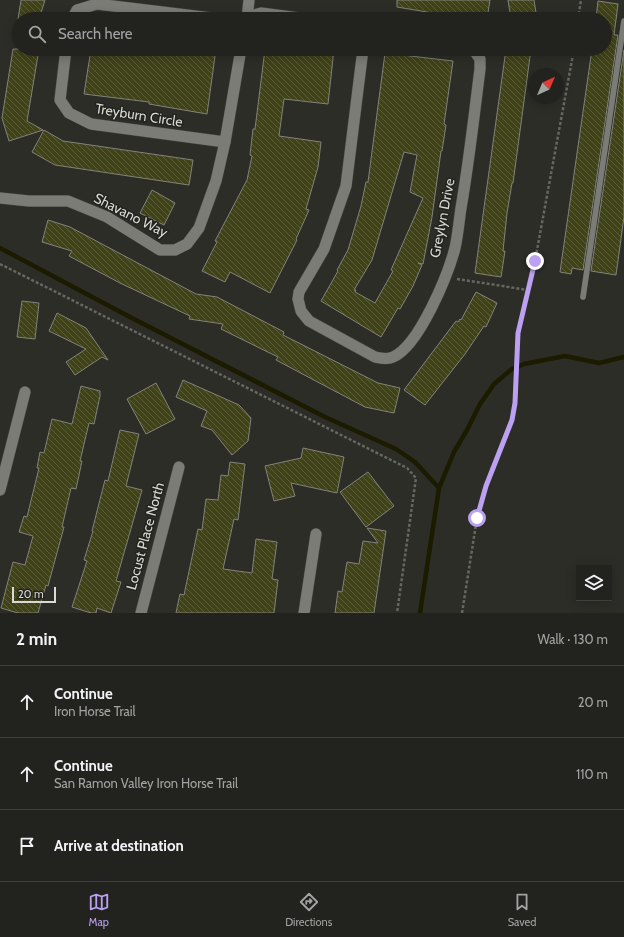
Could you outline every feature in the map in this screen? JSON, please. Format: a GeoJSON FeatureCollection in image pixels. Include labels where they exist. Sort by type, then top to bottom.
{"type":"FeatureCollection","features":[{"type":"Feature","properties":{"kind":"street"},"geometry":{"type":"LineString","coordinates":[[246,12],[249,0]]}},
{"type":"Feature","properties":{"kind":"street"},"geometry":{"type":"LineString","coordinates":[[76,12],[77,10],[97,4],[163,12]]}},
{"type":"Feature","properties":{"kind":"street","name":"Treyburn Circle"},"geometry":{"type":"LineString","coordinates":[[65,56],[60,100],[69,113],[91,124],[225,142]]}},
{"type":"Feature","properties":{"kind":"street","name":"Shavano Way"},"geometry":{"type":"LineString","coordinates":[[0,198],[68,200],[107,216],[160,250],[175,250],[187,244],[199,228],[216,181],[225,142],[240,56]]}},
{"type":"Feature","properties":{"kind":"street","name":"Greylyn Drive"},"geometry":{"type":"LineString","coordinates":[[362,56],[346,186],[324,249],[299,292],[298,299],[301,311],[309,321],[375,357],[384,359],[392,358],[406,348],[417,334],[437,297],[454,248],[464,188],[480,69],[480,59],[478,56]]}},
{"type":"Feature","properties":{"kind":"street"},"geometry":{"type":"LineString","coordinates":[[0,490],[25,392]]}},
{"type":"Feature","properties":{"kind":"street","name":"Locust Place North"},"geometry":{"type":"LineString","coordinates":[[141,613],[179,467]]}},
{"type":"Feature","properties":{"kind":"street"},"geometry":{"type":"LineString","coordinates":[[304,613],[316,534]]}},
{"type":"Feature","properties":{"kind":"lane"},"geometry":{"type":"LineString","coordinates":[[583,297],[624,21]]}},
{"type":"Feature","properties":{"kind":"path"},"geometry":{"type":"LineString","coordinates":[[579,12],[581,0]]}},
{"type":"Feature","properties":{"kind":"path"},"geometry":{"type":"LineString","coordinates":[[462,613],[477,518],[486,486],[512,420],[515,403],[518,333],[537,253],[573,56]]}},
{"type":"Feature","properties":{"kind":"path"},"geometry":{"type":"LineString","coordinates":[[0,264],[407,468],[416,478],[397,613]]}},
{"type":"Feature","properties":{"kind":"path"},"geometry":{"type":"LineString","coordinates":[[444,277],[528,290]]}},
{"type":"Feature","properties":{"kind":"building"},"geometry":{"type":"Polygon","coordinates":[[[21,0],[45,0],[41,12],[19,12],[21,0]]]}},
{"type":"Feature","properties":{"kind":"building"},"geometry":{"type":"Polygon","coordinates":[[[397,0],[490,0],[488,12],[427,12],[397,7],[397,0]]]}},
{"type":"Feature","properties":{"kind":"building"},"geometry":{"type":"Polygon","coordinates":[[[508,0],[534,0],[536,12],[510,12],[508,0]]]}},
{"type":"Feature","properties":{"kind":"building"},"geometry":{"type":"Polygon","coordinates":[[[598,1],[618,4],[614,35],[618,35],[583,270],[572,268],[571,274],[560,272],[591,56],[612,56],[612,12],[597,12],[598,1]]]}},
{"type":"Feature","properties":{"kind":"building"},"geometry":{"type":"Polygon","coordinates":[[[624,50],[624,217],[616,275],[591,271],[624,50]]]}},
{"type":"Feature","properties":{"kind":"building"},"geometry":{"type":"Polygon","coordinates":[[[12,55],[38,56],[27,121],[43,130],[9,141],[2,118],[12,55]]]}},
{"type":"Feature","properties":{"kind":"building"},"geometry":{"type":"Polygon","coordinates":[[[90,56],[215,56],[207,114],[149,104],[149,102],[84,94],[90,56]]]}},
{"type":"Feature","properties":{"kind":"building"},"geometry":{"type":"Polygon","coordinates":[[[264,56],[333,56],[328,104],[284,99],[279,136],[321,142],[318,167],[306,209],[309,210],[296,239],[297,240],[270,293],[230,272],[225,282],[202,271],[217,242],[215,241],[247,180],[252,156],[250,155],[253,129],[255,129],[264,56]]]}},
{"type":"Feature","properties":{"kind":"building"},"geometry":{"type":"Polygon","coordinates":[[[385,56],[410,56],[453,61],[444,124],[446,125],[432,217],[423,264],[418,263],[422,265],[413,286],[400,309],[398,308],[381,337],[321,301],[348,250],[361,206],[366,182],[368,182],[385,56]],[[404,152],[372,260],[354,290],[375,303],[393,271],[391,270],[423,198],[410,192],[417,155],[404,152]]]}},
{"type":"Feature","properties":{"kind":"building"},"geometry":{"type":"Polygon","coordinates":[[[505,56],[530,56],[513,183],[507,213],[503,251],[505,251],[501,277],[475,273],[505,56]]]}},
{"type":"Feature","properties":{"kind":"building"},"geometry":{"type":"Polygon","coordinates":[[[44,130],[63,141],[193,160],[189,185],[55,165],[32,152],[44,130]]]}},
{"type":"Feature","properties":{"kind":"building"},"geometry":{"type":"Polygon","coordinates":[[[152,190],[175,203],[164,225],[140,213],[152,190]]]}},
{"type":"Feature","properties":{"kind":"building"},"geometry":{"type":"Polygon","coordinates":[[[48,220],[70,227],[196,294],[217,297],[284,332],[283,335],[378,383],[400,388],[394,413],[365,407],[276,360],[278,357],[221,329],[223,324],[189,319],[190,316],[120,283],[69,256],[72,251],[42,242],[48,220]]]}},
{"type":"Feature","properties":{"kind":"building"},"geometry":{"type":"Polygon","coordinates":[[[476,292],[497,303],[486,327],[484,326],[465,354],[425,405],[404,390],[456,321],[458,322],[460,319],[461,320],[476,292]]]}},
{"type":"Feature","properties":{"kind":"building"},"geometry":{"type":"Polygon","coordinates":[[[22,301],[39,303],[35,339],[17,337],[22,301]]]}},
{"type":"Feature","properties":{"kind":"building"},"geometry":{"type":"Polygon","coordinates":[[[57,313],[86,328],[108,360],[102,357],[75,375],[66,362],[86,349],[49,331],[57,313]]]}},
{"type":"Feature","properties":{"kind":"building"},"geometry":{"type":"Polygon","coordinates":[[[183,380],[239,405],[251,418],[248,441],[232,455],[212,430],[201,426],[207,411],[176,397],[183,380]]]}},
{"type":"Feature","properties":{"kind":"building"},"geometry":{"type":"Polygon","coordinates":[[[156,383],[175,419],[146,434],[127,399],[156,383]]]}},
{"type":"Feature","properties":{"kind":"building"},"geometry":{"type":"Polygon","coordinates":[[[81,386],[100,391],[100,396],[94,424],[89,423],[80,461],[82,461],[76,489],[71,488],[62,527],[64,527],[48,586],[46,585],[38,613],[18,613],[1,608],[13,562],[25,565],[33,536],[19,532],[24,516],[27,517],[39,468],[37,468],[40,452],[44,453],[52,419],[72,424],[81,386]]]}},
{"type":"Feature","properties":{"kind":"building"},"geometry":{"type":"Polygon","coordinates":[[[120,430],[139,434],[126,486],[142,490],[116,581],[121,582],[111,613],[97,608],[96,613],[91,613],[72,607],[87,561],[84,560],[93,531],[105,480],[108,481],[120,430]]]}},
{"type":"Feature","properties":{"kind":"building"},"geometry":{"type":"Polygon","coordinates":[[[303,448],[344,457],[337,493],[291,483],[295,496],[274,501],[265,466],[301,458],[303,448]]]}},
{"type":"Feature","properties":{"kind":"building"},"geometry":{"type":"Polygon","coordinates":[[[230,462],[245,464],[238,520],[234,519],[223,569],[252,573],[256,539],[277,542],[272,579],[278,580],[274,613],[176,613],[180,594],[184,595],[198,529],[202,530],[206,499],[218,500],[221,475],[228,476],[230,462]]]}},
{"type":"Feature","properties":{"kind":"building"},"geometry":{"type":"Polygon","coordinates":[[[368,472],[394,506],[366,527],[340,492],[368,472]]]}},
{"type":"Feature","properties":{"kind":"building"},"geometry":{"type":"Polygon","coordinates":[[[367,528],[386,531],[374,613],[335,613],[338,591],[342,592],[347,562],[359,564],[363,541],[378,543],[367,528]]]}},
{"type":"Feature","properties":{"kind":"waterway"},"geometry":{"type":"LineString","coordinates":[[0,248],[128,316],[325,417],[396,449],[415,462],[439,488]]}},
{"type":"Feature","properties":{"kind":"waterway"},"geometry":{"type":"LineString","coordinates":[[420,613],[439,488],[454,452],[480,404],[494,384],[512,369],[524,364],[565,356],[599,363],[624,357]]}},
{"type":"Feature","properties":{"kind":"route"},"geometry":{"type":"LineString","coordinates":[[477,518],[486,486],[512,420],[515,403],[518,333],[535,261]]}}]}
